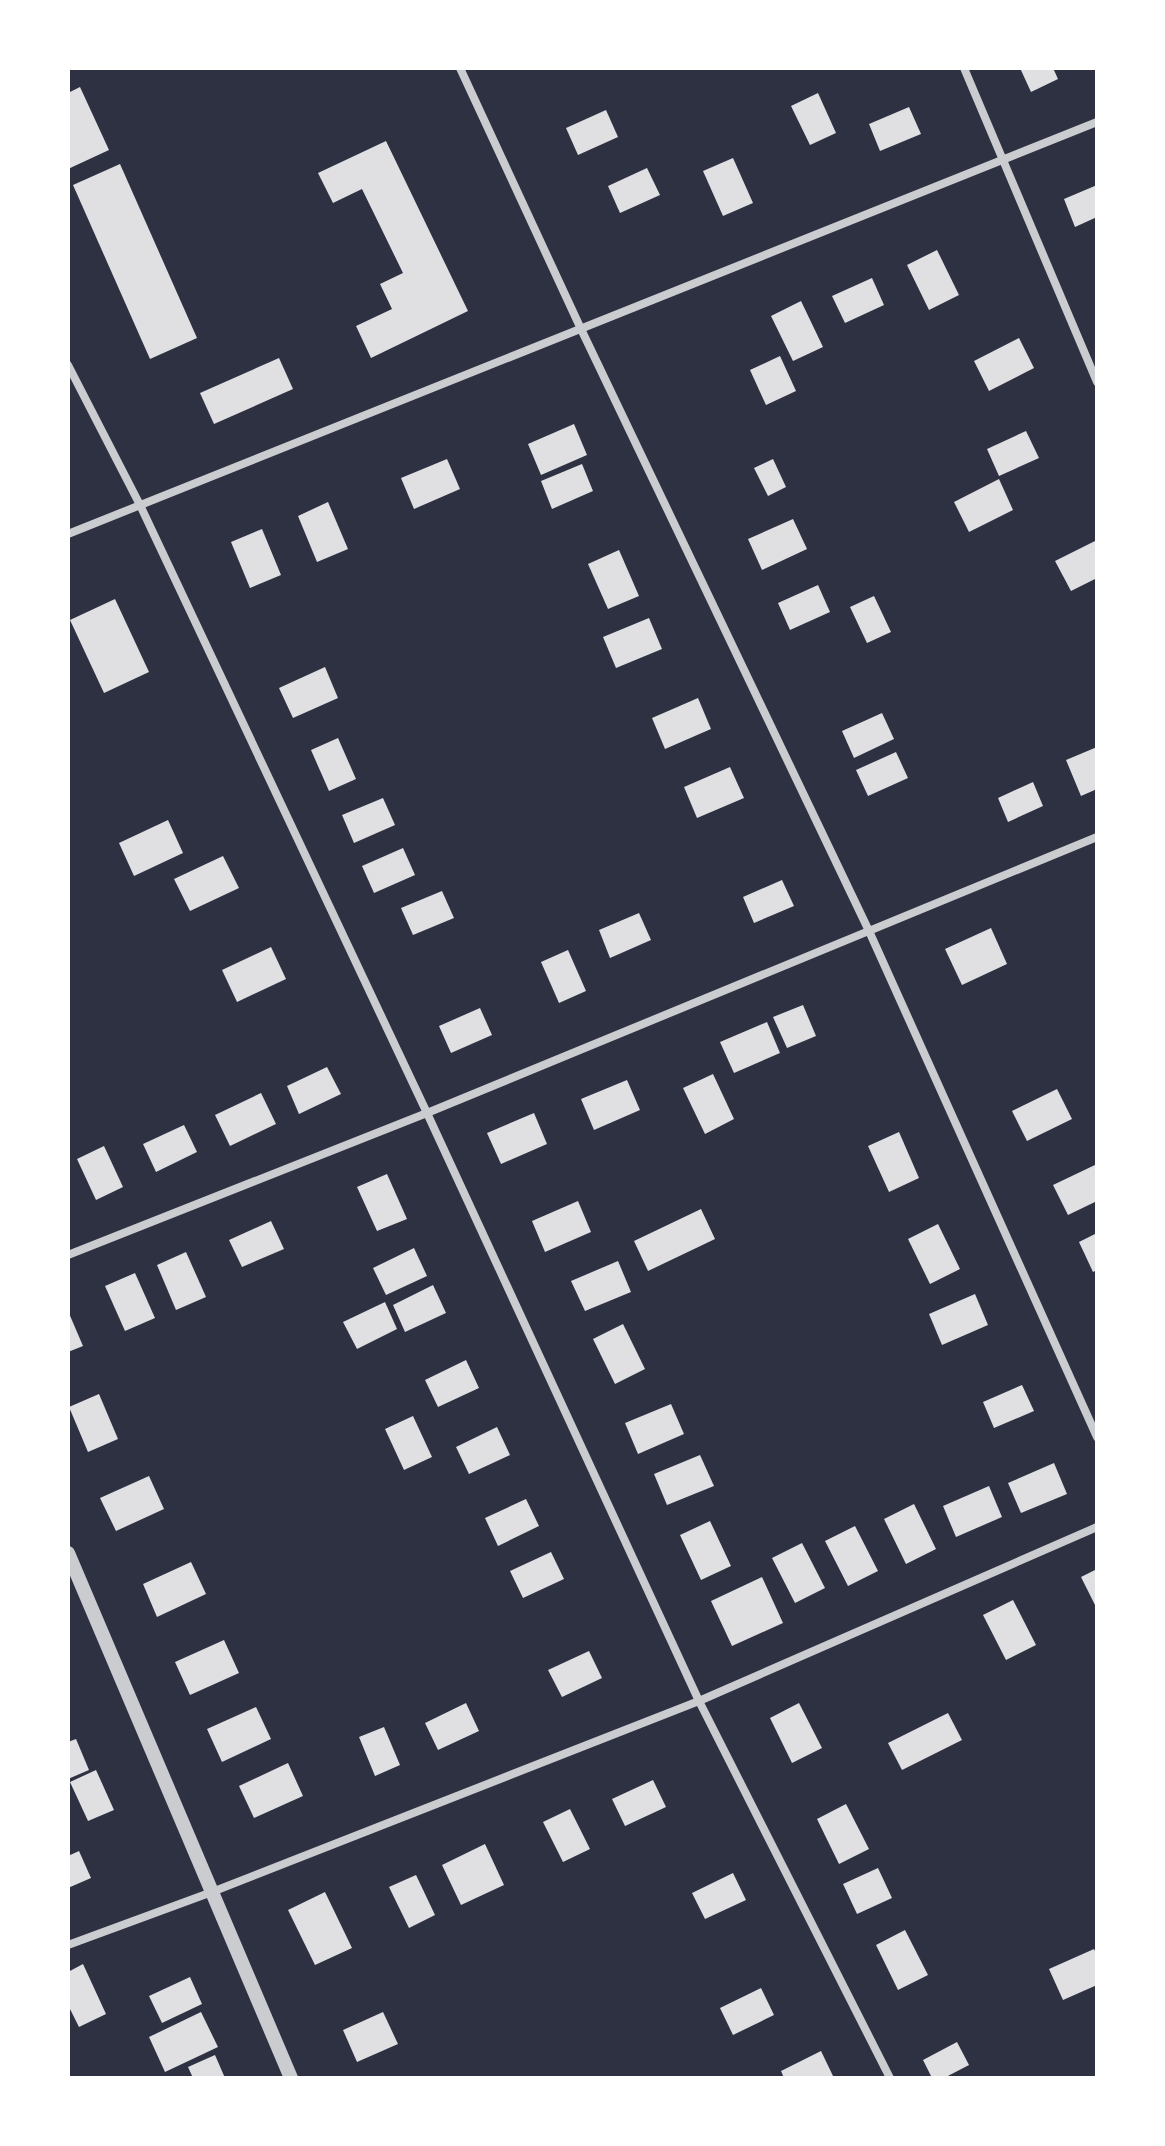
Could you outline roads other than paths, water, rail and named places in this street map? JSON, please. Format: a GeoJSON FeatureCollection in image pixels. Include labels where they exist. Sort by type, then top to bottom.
{"type":"FeatureCollection","features":[{"type":"Feature","properties":{"kind":"street"},"geometry":{"type":"LineString","coordinates":[[460,68],[581,329],[869,931],[1097,1437]]}},
{"type":"Feature","properties":{"kind":"street"},"geometry":{"type":"LineString","coordinates":[[964,68],[1097,382]]}},
{"type":"Feature","properties":{"kind":"street"},"geometry":{"type":"LineString","coordinates":[[68,534],[1097,122]]}},
{"type":"Feature","properties":{"kind":"street"},"geometry":{"type":"LineString","coordinates":[[68,365],[140,505],[427,1113],[699,1701],[890,2078]]}},
{"type":"Feature","properties":{"kind":"street"},"geometry":{"type":"LineString","coordinates":[[68,1255],[427,1113],[1097,837]]}},
{"type":"Feature","properties":{"kind":"street"},"geometry":{"type":"LineString","coordinates":[[68,1945],[212,1892],[699,1701],[1097,1527]]}},
{"type":"Feature","properties":{"kind":"street"},"geometry":{"type":"LineString","coordinates":[[68,1553],[291,2078]]}}]}
